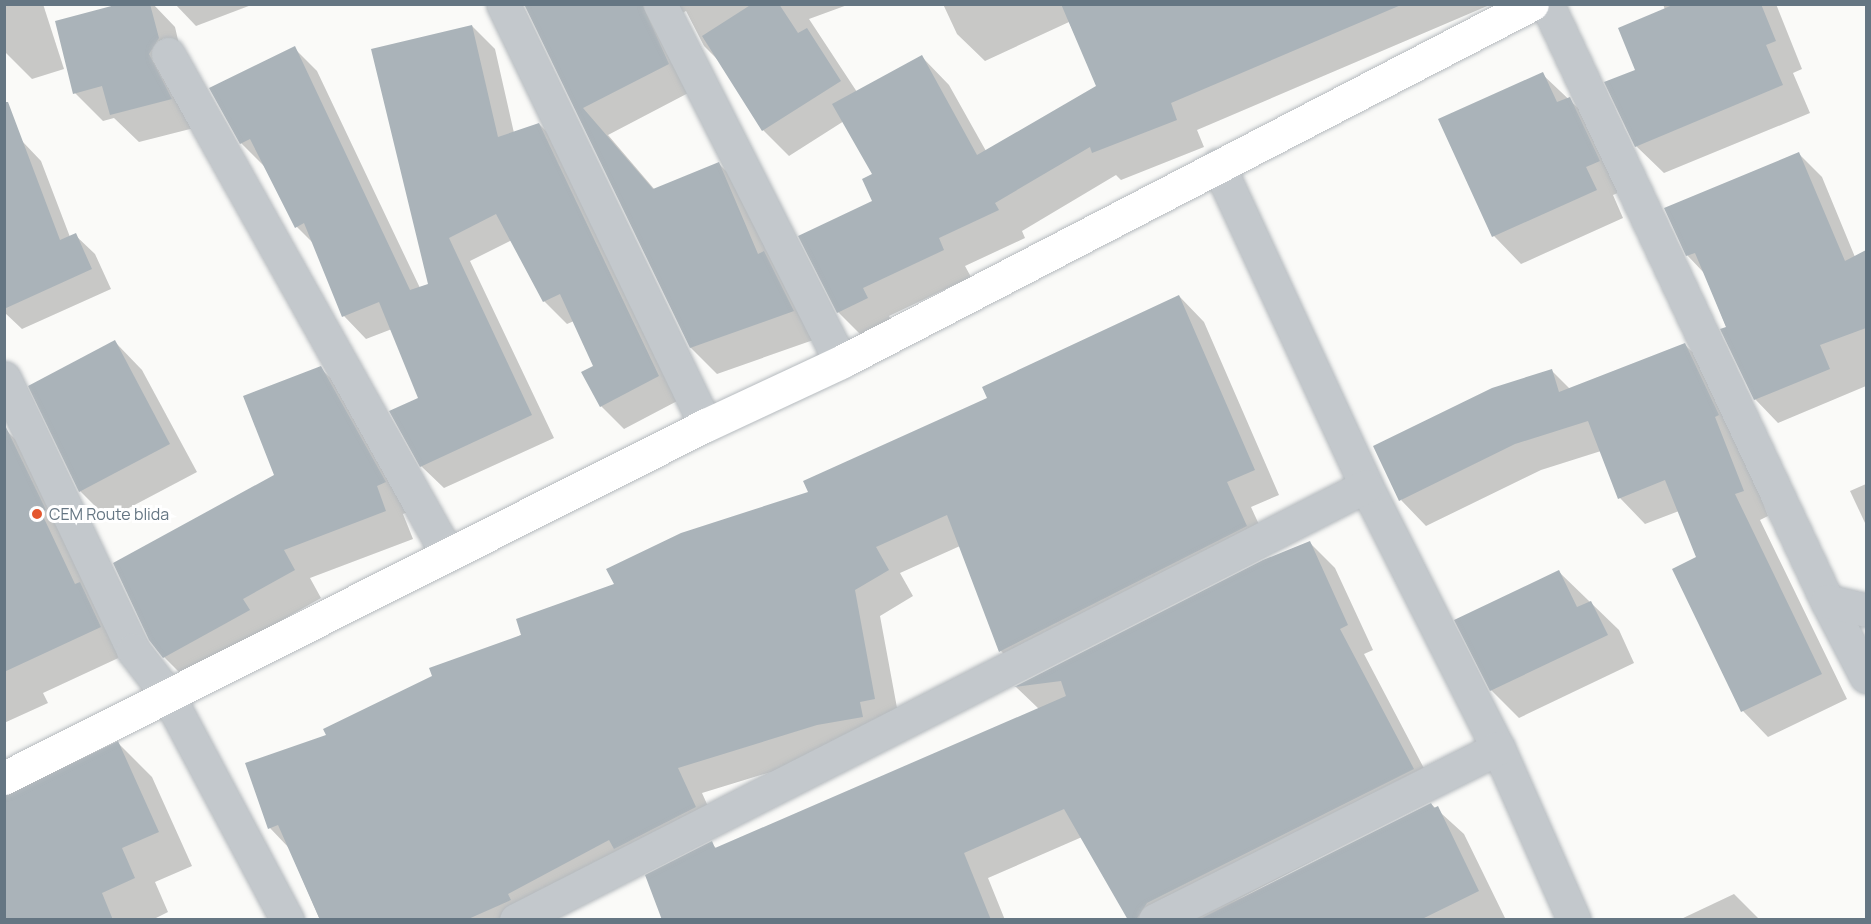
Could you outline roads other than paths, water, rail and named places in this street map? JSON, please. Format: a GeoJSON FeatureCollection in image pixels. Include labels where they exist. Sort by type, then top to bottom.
{"type":"FeatureCollection","features":[{"type":"Feature","properties":{"kind":"main road"},"geometry":{"type":"LineString","coordinates":[[4,778],[706,424],[841,362],[1532,4]]}},
{"type":"Feature","properties":{"kind":"street"},"geometry":{"type":"LineString","coordinates":[[503,4],[706,424]]}},
{"type":"Feature","properties":{"kind":"street"},"geometry":{"type":"LineString","coordinates":[[660,4],[841,362]]}},
{"type":"Feature","properties":{"kind":"street"},"geometry":{"type":"LineString","coordinates":[[1547,4],[1827,601],[1866,676]]}},
{"type":"Feature","properties":{"kind":"street"},"geometry":{"type":"LineString","coordinates":[[168,54],[448,555]]}},
{"type":"Feature","properties":{"kind":"street"},"geometry":{"type":"LineString","coordinates":[[1218,165],[1366,486],[1498,748],[1574,920]]}},
{"type":"Feature","properties":{"kind":"street"},"geometry":{"type":"LineString","coordinates":[[4,378],[133,650],[167,694],[287,920]]}},
{"type":"Feature","properties":{"kind":"street"},"geometry":{"type":"LineString","coordinates":[[516,920],[1366,486]]}},
{"type":"Feature","properties":{"kind":"street"},"geometry":{"type":"LineString","coordinates":[[1827,601],[1866,610]]}},
{"type":"Feature","properties":{"kind":"street"},"geometry":{"type":"LineString","coordinates":[[1155,920],[1498,748]]}},
{"type":"Feature","properties":{"kind":"place","name":"CEM Route blida"},"geometry":{"type":"Point","coordinates":[37,514]}}]}
